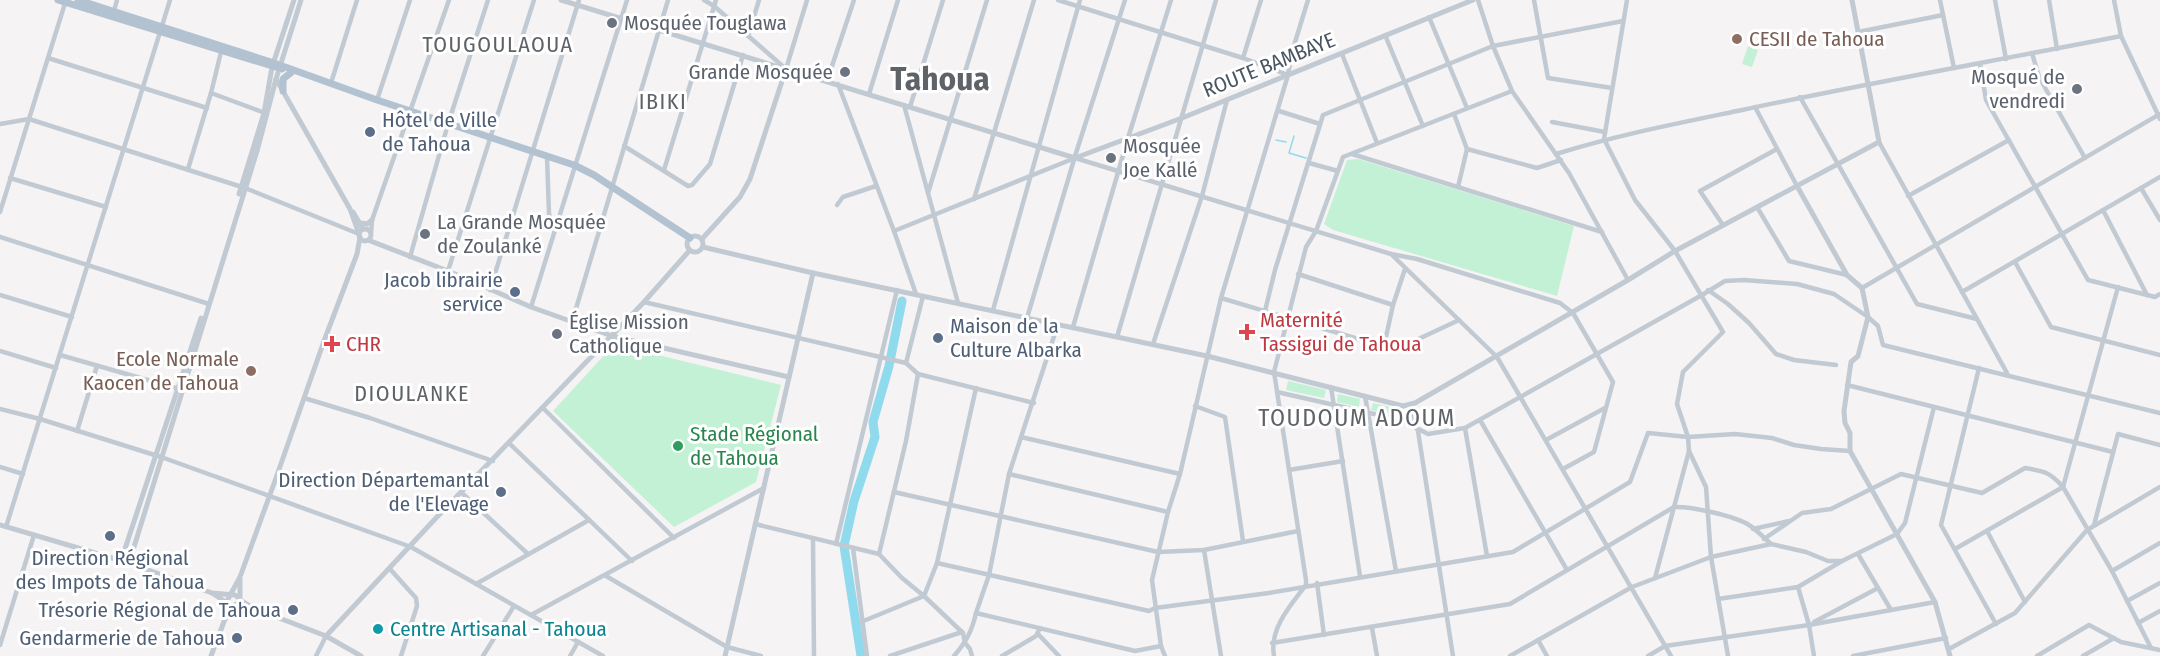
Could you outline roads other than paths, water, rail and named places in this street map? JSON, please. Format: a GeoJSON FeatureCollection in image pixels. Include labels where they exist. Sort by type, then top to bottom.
{"type":"FeatureCollection","features":[{"type":"Feature","properties":{"kind":"main road"},"geometry":{"type":"LineString","coordinates":[[78,0],[114,11],[221,52],[276,66]]}},
{"type":"Feature","properties":{"kind":"main road"},"geometry":{"type":"LineString","coordinates":[[63,1],[332,83],[574,165],[611,186],[690,238]]}},
{"type":"Feature","properties":{"kind":"main road"},"geometry":{"type":"LineString","coordinates":[[283,91],[283,79],[287,74],[296,72]]}},
{"type":"Feature","properties":{"kind":"street"},"geometry":{"type":"LineString","coordinates":[[114,11],[117,0]]}},
{"type":"Feature","properties":{"kind":"street"},"geometry":{"type":"LineString","coordinates":[[170,0],[23,474],[3,526],[129,563],[229,599]]}},
{"type":"Feature","properties":{"kind":"street"},"geometry":{"type":"LineString","coordinates":[[266,113],[294,0]]}},
{"type":"Feature","properties":{"kind":"street"},"geometry":{"type":"LineString","coordinates":[[129,563],[159,457],[266,113],[276,78],[276,66],[301,0]]}},
{"type":"Feature","properties":{"kind":"street"},"geometry":{"type":"LineString","coordinates":[[332,83],[357,0]]}},
{"type":"Feature","properties":{"kind":"street"},"geometry":{"type":"LineString","coordinates":[[377,100],[410,0]]}},
{"type":"Feature","properties":{"kind":"street"},"geometry":{"type":"LineString","coordinates":[[357,254],[369,237],[372,220],[449,0]]}},
{"type":"Feature","properties":{"kind":"street"},"geometry":{"type":"LineString","coordinates":[[410,257],[448,124],[488,0]]}},
{"type":"Feature","properties":{"kind":"street"},"geometry":{"type":"LineString","coordinates":[[447,271],[534,0]]}},
{"type":"Feature","properties":{"kind":"street"},"geometry":{"type":"LineString","coordinates":[[561,0],[578,2],[621,18],[1037,147],[1560,303],[1573,313],[1613,382],[1594,452],[1563,469]]}},
{"type":"Feature","properties":{"kind":"street"},"geometry":{"type":"LineString","coordinates":[[531,307],[627,0]]}},
{"type":"Feature","properties":{"kind":"street"},"geometry":{"type":"LineString","coordinates":[[572,322],[668,0]]}},
{"type":"Feature","properties":{"kind":"street"},"geometry":{"type":"LineString","coordinates":[[704,0],[714,6],[786,69]]}},
{"type":"Feature","properties":{"kind":"street"},"geometry":{"type":"LineString","coordinates":[[664,170],[716,0]]}},
{"type":"Feature","properties":{"kind":"street"},"geometry":{"type":"LineString","coordinates":[[748,36],[759,0]]}},
{"type":"Feature","properties":{"kind":"street"},"geometry":{"type":"LineString","coordinates":[[703,247],[702,239],[740,197],[750,179],[807,0]]}},
{"type":"Feature","properties":{"kind":"street"},"geometry":{"type":"LineString","coordinates":[[827,81],[854,0]]}},
{"type":"Feature","properties":{"kind":"street"},"geometry":{"type":"LineString","coordinates":[[869,94],[898,0]]}},
{"type":"Feature","properties":{"kind":"street"},"geometry":{"type":"LineString","coordinates":[[942,0],[907,106],[933,215],[958,303]]}},
{"type":"Feature","properties":{"kind":"street"},"geometry":{"type":"LineString","coordinates":[[928,193],[987,0]]}},
{"type":"Feature","properties":{"kind":"street"},"geometry":{"type":"LineString","coordinates":[[974,199],[1034,0]]}},
{"type":"Feature","properties":{"kind":"street"},"geometry":{"type":"LineString","coordinates":[[1058,0],[1243,58],[1288,75]]}},
{"type":"Feature","properties":{"kind":"street"},"geometry":{"type":"LineString","coordinates":[[993,310],[1080,0]]}},
{"type":"Feature","properties":{"kind":"street"},"geometry":{"type":"LineString","coordinates":[[1027,318],[1125,0]]}},
{"type":"Feature","properties":{"kind":"street"},"geometry":{"type":"LineString","coordinates":[[1072,327],[1171,0]]}},
{"type":"Feature","properties":{"kind":"street"},"geometry":{"type":"LineString","coordinates":[[1117,337],[1216,0]]}},
{"type":"Feature","properties":{"kind":"street"},"geometry":{"type":"LineString","coordinates":[[1243,58],[1261,0]]}},
{"type":"Feature","properties":{"kind":"street"},"geometry":{"type":"LineString","coordinates":[[1164,656],[1152,580],[1158,552],[1180,474],[1221,298],[1246,210],[1279,111],[1292,52],[1308,0]]}},
{"type":"Feature","properties":{"kind":"street"},"geometry":{"type":"LineString","coordinates":[[1476,0],[1512,91],[1560,160],[1629,280]]}},
{"type":"Feature","properties":{"kind":"street","name":"ROUTE BAMBAYE"},"geometry":{"type":"LineString","coordinates":[[1075,158],[1342,54],[1460,2],[1476,0]]}},
{"type":"Feature","properties":{"kind":"street"},"geometry":{"type":"LineString","coordinates":[[1534,0],[1548,78],[1612,88]]}},
{"type":"Feature","properties":{"kind":"street"},"geometry":{"type":"LineString","coordinates":[[1627,0],[1604,139],[1635,200],[1675,251],[1723,332],[1683,372],[1677,404],[1688,437],[1689,451],[1655,578]]}},
{"type":"Feature","properties":{"kind":"street"},"geometry":{"type":"LineString","coordinates":[[1851,0],[1879,142],[2007,374]]}},
{"type":"Feature","properties":{"kind":"street"},"geometry":{"type":"LineString","coordinates":[[1940,0],[1954,68]]}},
{"type":"Feature","properties":{"kind":"street"},"geometry":{"type":"LineString","coordinates":[[1995,0],[2006,59]]}},
{"type":"Feature","properties":{"kind":"street"},"geometry":{"type":"LineString","coordinates":[[2049,0],[2057,49]]}},
{"type":"Feature","properties":{"kind":"street"},"geometry":{"type":"LineString","coordinates":[[1862,288],[2159,116],[2121,36],[2114,0]]}},
{"type":"Feature","properties":{"kind":"street"},"geometry":{"type":"LineString","coordinates":[[0,212],[48,58],[63,1]]}},
{"type":"Feature","properties":{"kind":"street"},"geometry":{"type":"LineString","coordinates":[[490,290],[578,2]]}},
{"type":"Feature","properties":{"kind":"street"},"geometry":{"type":"LineString","coordinates":[[1858,32],[1943,15]]}},
{"type":"Feature","properties":{"kind":"street"},"geometry":{"type":"LineString","coordinates":[[1429,17],[1467,108]]}},
{"type":"Feature","properties":{"kind":"street"},"geometry":{"type":"LineString","coordinates":[[1265,311],[1275,270],[1323,115],[1493,46],[1623,21]]}},
{"type":"Feature","properties":{"kind":"street"},"geometry":{"type":"LineString","coordinates":[[1385,35],[1422,126]]}},
{"type":"Feature","properties":{"kind":"street"},"geometry":{"type":"LineString","coordinates":[[1556,154],[1604,139],[1867,83],[1980,64],[2121,36]]}},
{"type":"Feature","properties":{"kind":"street"},"geometry":{"type":"LineString","coordinates":[[188,169],[221,52]]}},
{"type":"Feature","properties":{"kind":"street"},"geometry":{"type":"LineString","coordinates":[[1342,54],[1377,143]]}},
{"type":"Feature","properties":{"kind":"street"},"geometry":{"type":"LineString","coordinates":[[2032,54],[2039,77],[2085,158]]}},
{"type":"Feature","properties":{"kind":"street"},"geometry":{"type":"LineString","coordinates":[[624,146],[688,186],[692,185],[710,164],[743,55]]}},
{"type":"Feature","properties":{"kind":"street"},"geometry":{"type":"LineString","coordinates":[[48,58],[207,108]]}},
{"type":"Feature","properties":{"kind":"street"},"geometry":{"type":"LineString","coordinates":[[1980,64],[1986,100],[2088,280],[2155,297],[2160,294]]}},
{"type":"Feature","properties":{"kind":"street"},"geometry":{"type":"LineString","coordinates":[[211,656],[225,619],[229,599],[240,577],[357,254],[361,234],[360,223],[276,78]]}},
{"type":"Feature","properties":{"kind":"street"},"geometry":{"type":"LineString","coordinates":[[838,84],[894,231],[915,294]]}},
{"type":"Feature","properties":{"kind":"street"},"geometry":{"type":"LineString","coordinates":[[1274,656],[1272,643],[1285,614],[1306,585],[1306,580],[1274,372],[1306,247],[1316,231],[1343,157],[1512,91]]}},
{"type":"Feature","properties":{"kind":"street"},"geometry":{"type":"LineString","coordinates":[[211,93],[266,113]]}},
{"type":"Feature","properties":{"kind":"street"},"geometry":{"type":"LineString","coordinates":[[1800,97],[1917,304],[1977,319]]}},
{"type":"Feature","properties":{"kind":"street"},"geometry":{"type":"LineString","coordinates":[[1154,344],[1202,196],[1227,100]]}},
{"type":"Feature","properties":{"kind":"street"},"geometry":{"type":"LineString","coordinates":[[1755,107],[1847,275],[1862,288],[1868,317],[1858,356],[1851,362],[1844,411],[1845,423],[1850,433],[1851,451],[1935,602],[1950,656]]}},
{"type":"Feature","properties":{"kind":"street"},"geometry":{"type":"LineString","coordinates":[[1279,111],[1320,123]]}},
{"type":"Feature","properties":{"kind":"street"},"geometry":{"type":"LineString","coordinates":[[1454,114],[1467,149],[1458,187]]}},
{"type":"Feature","properties":{"kind":"street"},"geometry":{"type":"LineString","coordinates":[[0,124],[29,119],[243,188],[369,237],[379,244],[531,307],[612,336],[789,377]]}},
{"type":"Feature","properties":{"kind":"street"},"geometry":{"type":"LineString","coordinates":[[1552,122],[1605,132]]}},
{"type":"Feature","properties":{"kind":"street"},"geometry":{"type":"LineString","coordinates":[[1908,196],[2009,140]]}},
{"type":"Feature","properties":{"kind":"street"},"geometry":{"type":"LineString","coordinates":[[703,247],[813,273],[1207,356],[1403,406],[1497,357],[1675,251],[1879,142]]}},
{"type":"Feature","properties":{"kind":"street"},"geometry":{"type":"LineString","coordinates":[[1467,149],[1537,168],[1560,160]]}},
{"type":"Feature","properties":{"kind":"street"},"geometry":{"type":"LineString","coordinates":[[1723,225],[1700,191],[1777,149]]}},
{"type":"Feature","properties":{"kind":"street"},"geometry":{"type":"LineString","coordinates":[[1351,153],[1602,232]]}},
{"type":"Feature","properties":{"kind":"street"},"geometry":{"type":"LineString","coordinates":[[547,157],[549,214],[554,230]]}},
{"type":"Feature","properties":{"kind":"street"},"geometry":{"type":"LineString","coordinates":[[894,231],[1075,158]]}},
{"type":"Feature","properties":{"kind":"street"},"geometry":{"type":"LineString","coordinates":[[1309,162],[1338,171]]}},
{"type":"Feature","properties":{"kind":"street"},"geometry":{"type":"LineString","coordinates":[[1962,292],[2160,177]]}},
{"type":"Feature","properties":{"kind":"street"},"geometry":{"type":"LineString","coordinates":[[10,178],[106,207]]}},
{"type":"Feature","properties":{"kind":"street"},"geometry":{"type":"LineString","coordinates":[[837,205],[843,197],[876,186]]}},
{"type":"Feature","properties":{"kind":"street"},"geometry":{"type":"LineString","coordinates":[[2141,188],[2160,220]]}},
{"type":"Feature","properties":{"kind":"street"},"geometry":{"type":"LineString","coordinates":[[1757,207],[1789,261],[1847,275]]}},
{"type":"Feature","properties":{"kind":"street"},"geometry":{"type":"LineString","coordinates":[[350,208],[361,234]]}},
{"type":"Feature","properties":{"kind":"street"},"geometry":{"type":"LineString","coordinates":[[2103,210],[2147,295]]}},
{"type":"Feature","properties":{"kind":"street"},"geometry":{"type":"LineString","coordinates":[[360,223],[367,224],[372,220]]}},
{"type":"Feature","properties":{"kind":"street"},"geometry":{"type":"LineString","coordinates":[[361,234],[372,220]]}},
{"type":"Feature","properties":{"kind":"street"},"geometry":{"type":"LineString","coordinates":[[361,234],[367,229],[369,237]]}},
{"type":"Feature","properties":{"kind":"street"},"geometry":{"type":"LineString","coordinates":[[690,250],[687,243],[690,238],[695,236],[702,239]]}},
{"type":"Feature","properties":{"kind":"street"},"geometry":{"type":"LineString","coordinates":[[0,237],[207,304]]}},
{"type":"Feature","properties":{"kind":"street"},"geometry":{"type":"LineString","coordinates":[[690,250],[697,252],[703,247]]}},
{"type":"Feature","properties":{"kind":"street"},"geometry":{"type":"LineString","coordinates":[[316,656],[326,636],[436,518],[612,336],[690,250]]}},
{"type":"Feature","properties":{"kind":"street"},"geometry":{"type":"LineString","coordinates":[[1391,254],[1497,357],[1671,656]]}},
{"type":"Feature","properties":{"kind":"street"},"geometry":{"type":"LineString","coordinates":[[2014,261],[2051,327],[2160,355]]}},
{"type":"Feature","properties":{"kind":"street"},"geometry":{"type":"LineString","coordinates":[[1384,346],[1393,305],[1405,269]]}},
{"type":"Feature","properties":{"kind":"street"},"geometry":{"type":"LineString","coordinates":[[725,656],[813,273]]}},
{"type":"Feature","properties":{"kind":"street"},"geometry":{"type":"LineString","coordinates":[[1298,274],[1393,305]]}},
{"type":"Feature","properties":{"kind":"street"},"geometry":{"type":"LineString","coordinates":[[1277,392],[1401,420],[1428,434],[1465,428],[1708,290],[1725,281],[1744,280],[1797,284],[1834,294],[1878,326],[1883,345],[2160,412]]}},
{"type":"Feature","properties":{"kind":"street"},"geometry":{"type":"LineString","coordinates":[[1955,549],[2063,487],[2118,287]]}},
{"type":"Feature","properties":{"kind":"street"},"geometry":{"type":"LineString","coordinates":[[836,544],[897,290]]}},
{"type":"Feature","properties":{"kind":"street"},"geometry":{"type":"LineString","coordinates":[[1708,290],[1749,323],[1776,354],[1794,360],[1836,365]]}},
{"type":"Feature","properties":{"kind":"street"},"geometry":{"type":"LineString","coordinates":[[0,295],[72,317]]}},
{"type":"Feature","properties":{"kind":"street"},"geometry":{"type":"LineString","coordinates":[[906,363],[923,296]]}},
{"type":"Feature","properties":{"kind":"street"},"geometry":{"type":"LineString","coordinates":[[1221,298],[1395,350],[1459,320]]}},
{"type":"Feature","properties":{"kind":"street"},"geometry":{"type":"LineString","coordinates":[[644,302],[906,363],[918,374],[1034,403]]}},
{"type":"Feature","properties":{"kind":"street"},"geometry":{"type":"LineString","coordinates":[[954,656],[965,643],[973,628],[988,575],[1010,474],[1058,324]]}},
{"type":"Feature","properties":{"kind":"street"},"geometry":{"type":"LineString","coordinates":[[0,351],[56,368]]}},
{"type":"Feature","properties":{"kind":"street"},"geometry":{"type":"LineString","coordinates":[[60,355],[180,390]]}},
{"type":"Feature","properties":{"kind":"street"},"geometry":{"type":"LineString","coordinates":[[77,431],[97,366]]}},
{"type":"Feature","properties":{"kind":"street"},"geometry":{"type":"LineString","coordinates":[[1979,368],[1941,525],[1996,624]]}},
{"type":"Feature","properties":{"kind":"street"},"geometry":{"type":"LineString","coordinates":[[879,554],[918,374]]}},
{"type":"Feature","properties":{"kind":"street"},"geometry":{"type":"LineString","coordinates":[[1847,385],[2113,452]]}},
{"type":"Feature","properties":{"kind":"street"},"geometry":{"type":"LineString","coordinates":[[1331,387],[1360,576]]}},
{"type":"Feature","properties":{"kind":"street"},"geometry":{"type":"LineString","coordinates":[[861,622],[924,596],[937,563],[976,388]]}},
{"type":"Feature","properties":{"kind":"street"},"geometry":{"type":"LineString","coordinates":[[1365,396],[1396,571]]}},
{"type":"Feature","properties":{"kind":"street"},"geometry":{"type":"LineString","coordinates":[[304,398],[370,418],[493,461]]}},
{"type":"Feature","properties":{"kind":"street"},"geometry":{"type":"LineString","coordinates":[[1410,404],[1418,430],[1454,656]]}},
{"type":"Feature","properties":{"kind":"street"},"geometry":{"type":"LineString","coordinates":[[1195,406],[1225,417],[1243,541]]}},
{"type":"Feature","properties":{"kind":"street"},"geometry":{"type":"LineString","coordinates":[[1718,598],[1798,587],[1842,561],[1897,534],[1905,523],[1934,407]]}},
{"type":"Feature","properties":{"kind":"street"},"geometry":{"type":"LineString","coordinates":[[543,408],[674,538]]}},
{"type":"Feature","properties":{"kind":"street"},"geometry":{"type":"LineString","coordinates":[[1546,440],[1605,408]]}},
{"type":"Feature","properties":{"kind":"street"},"geometry":{"type":"LineString","coordinates":[[0,409],[40,419],[159,457],[411,547],[603,656]]}},
{"type":"Feature","properties":{"kind":"street"},"geometry":{"type":"LineString","coordinates":[[1480,420],[1567,570]]}},
{"type":"Feature","properties":{"kind":"street"},"geometry":{"type":"LineString","coordinates":[[1465,428],[1487,556]]}},
{"type":"Feature","properties":{"kind":"street"},"geometry":{"type":"LineString","coordinates":[[937,563],[1149,611],[1155,608],[1212,601],[1513,552],[1630,482],[1648,433],[1688,437],[1735,434],[1772,438],[1794,445],[1821,449],[1851,451]]}},
{"type":"Feature","properties":{"kind":"street"},"geometry":{"type":"LineString","coordinates":[[2094,525],[2118,434],[2160,445]]}},
{"type":"Feature","properties":{"kind":"street"},"geometry":{"type":"LineString","coordinates":[[1021,437],[1180,474]]}},
{"type":"Feature","properties":{"kind":"street"},"geometry":{"type":"LineString","coordinates":[[510,443],[632,561]]}},
{"type":"Feature","properties":{"kind":"street"},"geometry":{"type":"LineString","coordinates":[[1689,451],[1706,487],[1711,557],[1728,656]]}},
{"type":"Feature","properties":{"kind":"street"},"geometry":{"type":"LineString","coordinates":[[121,561],[159,457]]}},
{"type":"Feature","properties":{"kind":"street"},"geometry":{"type":"LineString","coordinates":[[1289,470],[1343,462]]}},
{"type":"Feature","properties":{"kind":"street"},"geometry":{"type":"LineString","coordinates":[[0,467],[23,474]]}},
{"type":"Feature","properties":{"kind":"street"},"geometry":{"type":"LineString","coordinates":[[1764,539],[1802,513],[1831,509],[1900,474],[1982,493],[2025,468],[2046,472],[2055,477],[2063,487],[2112,571],[2151,648]]}},
{"type":"Feature","properties":{"kind":"street"},"geometry":{"type":"LineString","coordinates":[[1010,474],[1168,512]]}},
{"type":"Feature","properties":{"kind":"street"},"geometry":{"type":"LineString","coordinates":[[531,615],[764,488]]}},
{"type":"Feature","properties":{"kind":"street"},"geometry":{"type":"LineString","coordinates":[[1949,649],[2015,613],[2087,530],[2160,488]]}},
{"type":"Feature","properties":{"kind":"street"},"geometry":{"type":"LineString","coordinates":[[894,492],[1158,552],[1204,550],[1298,531]]}},
{"type":"Feature","properties":{"kind":"street"},"geometry":{"type":"LineString","coordinates":[[462,493],[528,554]]}},
{"type":"Feature","properties":{"kind":"street"},"geometry":{"type":"LineString","coordinates":[[1272,643],[1510,604],[1674,507],[1708,512],[1748,525],[1771,544],[1806,552],[1828,561],[1842,561]]}},
{"type":"Feature","properties":{"kind":"street"},"geometry":{"type":"LineString","coordinates":[[476,584],[589,520]]}},
{"type":"Feature","properties":{"kind":"street"},"geometry":{"type":"LineString","coordinates":[[1753,529],[1791,520]]}},
{"type":"Feature","properties":{"kind":"street"},"geometry":{"type":"LineString","coordinates":[[755,524],[879,554],[962,632],[972,656]]}},
{"type":"Feature","properties":{"kind":"street"},"geometry":{"type":"LineString","coordinates":[[1987,531],[2025,603]]}},
{"type":"Feature","properties":{"kind":"street"},"geometry":{"type":"LineString","coordinates":[[0,645],[34,535]]}},
{"type":"Feature","properties":{"kind":"street"},"geometry":{"type":"LineString","coordinates":[[813,538],[814,656]]}},
{"type":"Feature","properties":{"kind":"street"},"geometry":{"type":"LineString","coordinates":[[2112,571],[2160,543]]}},
{"type":"Feature","properties":{"kind":"street"},"geometry":{"type":"LineString","coordinates":[[1510,656],[1632,587],[1711,557],[1771,544]]}},
{"type":"Feature","properties":{"kind":"street"},"geometry":{"type":"LineString","coordinates":[[853,548],[867,656]]}},
{"type":"Feature","properties":{"kind":"street"},"geometry":{"type":"LineString","coordinates":[[1204,550],[1221,656]]}},
{"type":"Feature","properties":{"kind":"street"},"geometry":{"type":"LineString","coordinates":[[1858,554],[1891,610]]}},
{"type":"Feature","properties":{"kind":"street"},"geometry":{"type":"LineString","coordinates":[[390,569],[416,598],[417,606],[401,656]]}},
{"type":"Feature","properties":{"kind":"street"},"geometry":{"type":"LineString","coordinates":[[606,576],[727,648],[761,656]]}},
{"type":"Feature","properties":{"kind":"street"},"geometry":{"type":"LineString","coordinates":[[225,619],[238,603],[240,577]]}},
{"type":"Feature","properties":{"kind":"street"},"geometry":{"type":"LineString","coordinates":[[2127,601],[2160,583]]}},
{"type":"Feature","properties":{"kind":"street"},"geometry":{"type":"LineString","coordinates":[[1317,584],[1324,635]]}},
{"type":"Feature","properties":{"kind":"street"},"geometry":{"type":"LineString","coordinates":[[1798,587],[1809,625],[1814,656]]}},
{"type":"Feature","properties":{"kind":"street"},"geometry":{"type":"LineString","coordinates":[[1809,625],[1878,588]]}},
{"type":"Feature","properties":{"kind":"street"},"geometry":{"type":"LineString","coordinates":[[229,599],[235,595],[238,603]]}},
{"type":"Feature","properties":{"kind":"street"},"geometry":{"type":"LineString","coordinates":[[229,599],[230,606],[238,603],[326,636],[360,656]]}},
{"type":"Feature","properties":{"kind":"street"},"geometry":{"type":"LineString","coordinates":[[1648,656],[1665,646],[1809,625],[1935,602]]}},
{"type":"Feature","properties":{"kind":"street"},"geometry":{"type":"LineString","coordinates":[[483,656],[514,606]]}},
{"type":"Feature","properties":{"kind":"street"},"geometry":{"type":"LineString","coordinates":[[2138,623],[2160,610]]}},
{"type":"Feature","properties":{"kind":"street"},"geometry":{"type":"LineString","coordinates":[[976,613],[1136,653],[1161,646]]}},
{"type":"Feature","properties":{"kind":"street"},"geometry":{"type":"LineString","coordinates":[[2037,656],[2089,625],[2121,642],[2160,650]]}},
{"type":"Feature","properties":{"kind":"street"},"geometry":{"type":"LineString","coordinates":[[1002,656],[1038,634],[1040,628]]}},
{"type":"Feature","properties":{"kind":"street"},"geometry":{"type":"LineString","coordinates":[[1371,628],[1377,656]]}},
{"type":"Feature","properties":{"kind":"street"},"geometry":{"type":"LineString","coordinates":[[890,656],[962,632]]}},
{"type":"Feature","properties":{"kind":"street"},"geometry":{"type":"LineString","coordinates":[[1038,634],[1059,656]]}},
{"type":"Feature","properties":{"kind":"street"},"geometry":{"type":"LineString","coordinates":[[1853,656],[1946,638]]}},
{"type":"Feature","properties":{"kind":"street"},"geometry":{"type":"LineString","coordinates":[[2083,656],[2114,638]]}},
{"type":"Feature","properties":{"kind":"street"},"geometry":{"type":"LineString","coordinates":[[1538,640],[1547,656]]}},
{"type":"Feature","properties":{"kind":"street"},"geometry":{"type":"LineString","coordinates":[[570,656],[578,642]]}},
{"type":"Feature","properties":{"kind":"street"},"geometry":{"type":"LineString","coordinates":[[2052,648],[2053,656]]}},
{"type":"Feature","properties":{"kind":"waterway"},"geometry":{"type":"LineString","coordinates":[[1294,136],[1289,153],[1306,158]]}},
{"type":"Feature","properties":{"kind":"waterway"},"geometry":{"type":"LineString","coordinates":[[1276,140],[1286,142]]}},
{"type":"Feature","properties":{"kind":"waterway"},"geometry":{"type":"LineString","coordinates":[[861,656],[844,546],[854,501],[875,437],[873,422],[889,366],[902,301]]}},
{"type":"Feature","properties":{"kind":"place","name":"Mosquée Touglawa"},"geometry":{"type":"Point","coordinates":[612,23]}},
{"type":"Feature","properties":{"kind":"place","name":"CESII de Tahoua"},"geometry":{"type":"Point","coordinates":[1737,39]}},
{"type":"Feature","properties":{"kind":"place","name":"Grande Mosquée"},"geometry":{"type":"Point","coordinates":[845,72]}},
{"type":"Feature","properties":{"kind":"place","name":"Mosqué de vendredi"},"geometry":{"type":"Point","coordinates":[2077,89]}},
{"type":"Feature","properties":{"kind":"place","name":"Hôtel de Ville de Tahoua"},"geometry":{"type":"Point","coordinates":[370,132]}},
{"type":"Feature","properties":{"kind":"place","name":"Mosquée Joe Kallé"},"geometry":{"type":"Point","coordinates":[1111,158]}},
{"type":"Feature","properties":{"kind":"place","name":"La Grande Mosquée de Zoulanké"},"geometry":{"type":"Point","coordinates":[425,234]}},
{"type":"Feature","properties":{"kind":"place","name":"Jacob librairie service"},"geometry":{"type":"Point","coordinates":[515,292]}},
{"type":"Feature","properties":{"kind":"place","name":"Maternité Tassigui de Tahoua"},"geometry":{"type":"Point","coordinates":[1247,332]}},
{"type":"Feature","properties":{"kind":"place","name":"Église Mission Catholique"},"geometry":{"type":"Point","coordinates":[557,334]}},
{"type":"Feature","properties":{"kind":"place","name":"Maison de la Culture Albarka"},"geometry":{"type":"Point","coordinates":[938,338]}},
{"type":"Feature","properties":{"kind":"place","name":"CHR"},"geometry":{"type":"Point","coordinates":[332,344]}},
{"type":"Feature","properties":{"kind":"place","name":"Ecole Normale Kaocen de Tahoua"},"geometry":{"type":"Point","coordinates":[251,371]}},
{"type":"Feature","properties":{"kind":"place","name":"Stade Régional de Tahoua"},"geometry":{"type":"Point","coordinates":[678,446]}},
{"type":"Feature","properties":{"kind":"place","name":"Direction Départemantal de l'Elevage"},"geometry":{"type":"Point","coordinates":[501,492]}},
{"type":"Feature","properties":{"kind":"place","name":"Direction Régional des Impots de Tahoua"},"geometry":{"type":"Point","coordinates":[110,536]}},
{"type":"Feature","properties":{"kind":"place","name":"Trésorie Régional de Tahoua"},"geometry":{"type":"Point","coordinates":[293,610]}},
{"type":"Feature","properties":{"kind":"place","name":"Centre Artisanal - Tahoua"},"geometry":{"type":"Point","coordinates":[378,629]}},
{"type":"Feature","properties":{"kind":"place","name":"Gendarmerie de Tahoua"},"geometry":{"type":"Point","coordinates":[237,638]}},
{"type":"Feature","properties":{"kind":"district","name":"TOUGOULAOUA"},"geometry":{"type":"Point","coordinates":[498,44]}},
{"type":"Feature","properties":{"kind":"district","name":"Tahoua"},"geometry":{"type":"Point","coordinates":[940,79]}},
{"type":"Feature","properties":{"kind":"district","name":"IBIKI"},"geometry":{"type":"Point","coordinates":[663,101]}},
{"type":"Feature","properties":{"kind":"district","name":"DIOULANKE"},"geometry":{"type":"Point","coordinates":[412,393]}},
{"type":"Feature","properties":{"kind":"district","name":"TOUDOUM ADOUM"},"geometry":{"type":"Point","coordinates":[1357,418]}}]}
